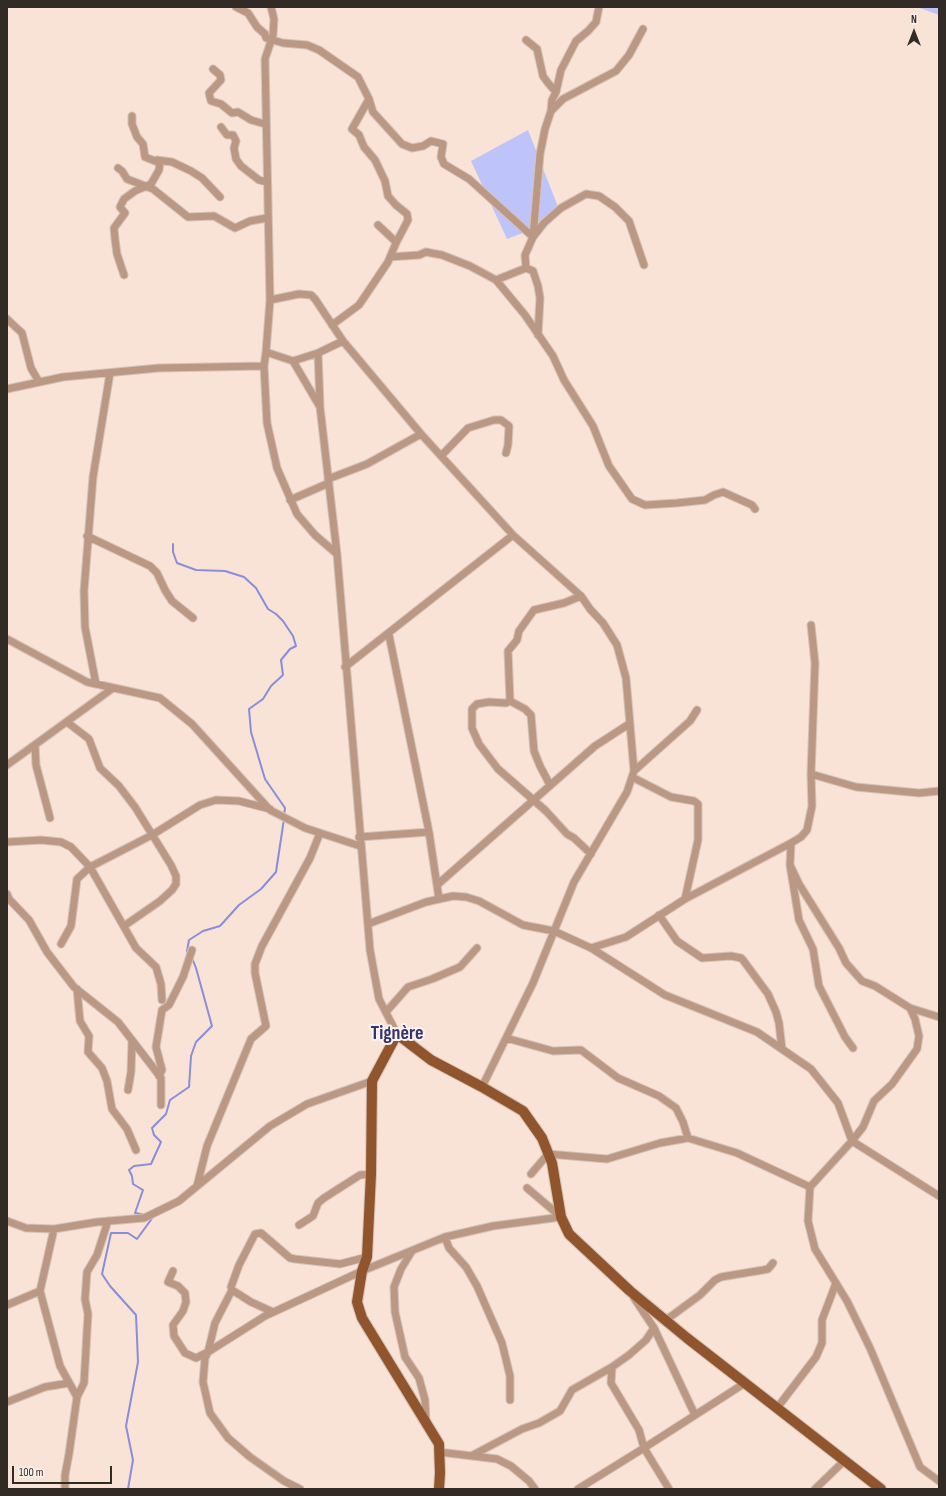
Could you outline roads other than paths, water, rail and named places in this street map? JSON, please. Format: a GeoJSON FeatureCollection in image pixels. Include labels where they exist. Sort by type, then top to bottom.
{"type":"FeatureCollection","features":[{"type":"Feature","properties":{"kind":"main road"},"geometry":{"type":"LineString","coordinates":[[439,1489],[439,1444],[362,1318],[357,1302],[362,1271],[367,1257],[371,1174],[372,1081],[397,1034],[414,1049],[431,1060],[523,1111],[542,1138],[548,1154],[554,1174],[561,1217],[569,1234],[630,1291],[881,1489]]}},
{"type":"Feature","properties":{"kind":"street"},"geometry":{"type":"LineString","coordinates":[[236,7],[248,13],[256,27],[265,34],[266,38],[271,41],[307,45],[319,50],[358,77],[369,99],[373,112],[402,144],[412,148],[423,146],[431,141],[442,144],[441,157],[444,164],[469,179],[533,236]]}},
{"type":"Feature","properties":{"kind":"street"},"geometry":{"type":"LineString","coordinates":[[271,7],[274,19],[271,41],[265,59],[266,182],[270,300],[264,366],[267,423],[269,438],[277,468],[297,514],[315,535],[337,554]]}},
{"type":"Feature","properties":{"kind":"street"},"geometry":{"type":"LineString","coordinates":[[533,236],[540,154],[545,129],[551,111],[552,100],[556,92],[561,70],[568,54],[576,41],[596,22],[599,7]]}},
{"type":"Feature","properties":{"kind":"street"},"geometry":{"type":"LineString","coordinates":[[551,111],[563,99],[616,71],[629,55],[643,29]]}},
{"type":"Feature","properties":{"kind":"street"},"geometry":{"type":"LineString","coordinates":[[526,40],[537,49],[543,76],[556,92]]}},
{"type":"Feature","properties":{"kind":"street"},"geometry":{"type":"LineString","coordinates":[[213,69],[220,75],[221,80],[209,93],[211,101],[221,104],[232,113],[238,112],[251,120],[265,124]]}},
{"type":"Feature","properties":{"kind":"street"},"geometry":{"type":"LineString","coordinates":[[332,325],[359,306],[390,257],[396,242],[407,223],[407,214],[388,196],[385,181],[375,160],[364,147],[359,135],[352,129],[369,99]]}},
{"type":"Feature","properties":{"kind":"street"},"geometry":{"type":"LineString","coordinates":[[124,275],[117,254],[114,228],[125,213],[120,207],[124,199],[151,184],[159,170],[160,163],[145,157],[143,144],[137,137],[132,124],[132,116]]}},
{"type":"Feature","properties":{"kind":"street"},"geometry":{"type":"LineString","coordinates":[[221,127],[227,135],[233,135],[236,141],[234,148],[236,159],[241,166],[259,180],[266,182]]}},
{"type":"Feature","properties":{"kind":"street"},"geometry":{"type":"LineString","coordinates":[[154,160],[172,162],[202,178],[220,198]]}},
{"type":"Feature","properties":{"kind":"street"},"geometry":{"type":"LineString","coordinates":[[118,168],[127,179],[153,189],[188,217],[214,216],[235,228],[250,221],[267,218]]}},
{"type":"Feature","properties":{"kind":"street"},"geometry":{"type":"LineString","coordinates":[[526,268],[525,255],[533,236],[544,223],[575,199],[586,194],[599,196],[615,207],[629,221],[644,265]]}},
{"type":"Feature","properties":{"kind":"street"},"geometry":{"type":"LineString","coordinates":[[378,225],[396,242]]}},
{"type":"Feature","properties":{"kind":"street"},"geometry":{"type":"LineString","coordinates":[[390,257],[419,255],[426,252],[442,255],[470,266],[496,280],[525,315],[553,356],[564,380],[594,426],[609,466],[632,499],[645,505],[671,504],[705,500],[723,492],[752,505],[755,509]]}},
{"type":"Feature","properties":{"kind":"street"},"geometry":{"type":"LineString","coordinates":[[496,280],[526,268],[533,271],[538,286],[541,308],[538,335]]}},
{"type":"Feature","properties":{"kind":"street"},"geometry":{"type":"LineString","coordinates":[[270,300],[299,294],[311,296],[319,303],[343,342],[421,434],[513,535],[581,596],[590,609],[603,623],[617,645],[626,678],[633,774],[627,792],[574,882],[533,983],[482,1087]]}},
{"type":"Feature","properties":{"kind":"street"},"geometry":{"type":"LineString","coordinates":[[7,320],[22,333],[31,368],[39,382]]}},
{"type":"Feature","properties":{"kind":"street"},"geometry":{"type":"LineString","coordinates":[[266,352],[293,361],[318,354],[343,342]]}},
{"type":"Feature","properties":{"kind":"street"},"geometry":{"type":"LineString","coordinates":[[318,354],[320,407],[337,554],[345,667],[370,950],[379,999],[397,1034]]}},
{"type":"Feature","properties":{"kind":"street"},"geometry":{"type":"LineString","coordinates":[[293,361],[320,407]]}},
{"type":"Feature","properties":{"kind":"street"},"geometry":{"type":"LineString","coordinates":[[7,389],[63,377],[110,372],[159,368],[264,366]]}},
{"type":"Feature","properties":{"kind":"street"},"geometry":{"type":"LineString","coordinates":[[96,684],[85,627],[84,591],[92,478],[110,372]]}},
{"type":"Feature","properties":{"kind":"street"},"geometry":{"type":"LineString","coordinates":[[441,456],[468,428],[494,420],[501,420],[509,426],[506,453]]}},
{"type":"Feature","properties":{"kind":"street"},"geometry":{"type":"LineString","coordinates":[[290,500],[367,464],[421,434]]}},
{"type":"Feature","properties":{"kind":"street"},"geometry":{"type":"LineString","coordinates":[[345,667],[389,635],[513,535]]}},
{"type":"Feature","properties":{"kind":"street"},"geometry":{"type":"LineString","coordinates":[[87,536],[150,566],[157,573],[164,590],[172,601],[193,618]]}},
{"type":"Feature","properties":{"kind":"street"},"geometry":{"type":"LineString","coordinates":[[510,701],[508,651],[516,640],[522,626],[536,609],[564,603],[581,596]]}},
{"type":"Feature","properties":{"kind":"street"},"geometry":{"type":"LineString","coordinates":[[592,948],[626,937],[685,899],[791,843],[801,837],[807,830],[812,806],[811,774],[816,663],[811,625]]}},
{"type":"Feature","properties":{"kind":"street"},"geometry":{"type":"LineString","coordinates":[[389,635],[428,832],[439,899]]}},
{"type":"Feature","properties":{"kind":"street"},"geometry":{"type":"LineString","coordinates":[[7,639],[77,678],[96,684],[160,698],[192,724],[270,810]]}},
{"type":"Feature","properties":{"kind":"street"},"geometry":{"type":"LineString","coordinates":[[7,765],[113,688]]}},
{"type":"Feature","properties":{"kind":"street"},"geometry":{"type":"LineString","coordinates":[[550,785],[534,751],[531,716],[524,708],[510,701],[506,703],[489,702],[477,704],[472,709],[472,728],[478,744],[498,769],[533,799],[591,854]]}},
{"type":"Feature","properties":{"kind":"street"},"geometry":{"type":"LineString","coordinates":[[633,774],[690,721],[697,710]]}},
{"type":"Feature","properties":{"kind":"street"},"geometry":{"type":"LineString","coordinates":[[67,722],[89,739],[100,768],[119,786],[135,807],[171,865],[176,876],[176,884],[160,901],[124,926]]}},
{"type":"Feature","properties":{"kind":"street"},"geometry":{"type":"LineString","coordinates":[[437,885],[595,746],[629,724]]}},
{"type":"Feature","properties":{"kind":"street"},"geometry":{"type":"LineString","coordinates":[[35,745],[36,765],[50,818]]}},
{"type":"Feature","properties":{"kind":"street"},"geometry":{"type":"LineString","coordinates":[[633,774],[671,797],[694,801],[698,804],[698,840],[685,899]]}},
{"type":"Feature","properties":{"kind":"street"},"geometry":{"type":"LineString","coordinates":[[811,774],[856,787],[918,793],[939,791]]}},
{"type":"Feature","properties":{"kind":"street"},"geometry":{"type":"LineString","coordinates":[[62,944],[71,926],[77,879],[90,867],[152,835],[200,805],[216,800],[239,801],[270,810],[305,828],[360,846]]}},
{"type":"Feature","properties":{"kind":"street"},"geometry":{"type":"LineString","coordinates":[[360,837],[428,832]]}},
{"type":"Feature","properties":{"kind":"street"},"geometry":{"type":"LineString","coordinates":[[197,1186],[207,1146],[251,1039],[266,1026],[256,979],[255,964],[262,946],[310,858],[320,833]]}},
{"type":"Feature","properties":{"kind":"street"},"geometry":{"type":"LineString","coordinates":[[7,842],[41,840],[61,842],[71,847],[90,867],[136,948],[156,967],[161,984],[162,1000]]}},
{"type":"Feature","properties":{"kind":"street"},"geometry":{"type":"LineString","coordinates":[[791,843],[790,865],[798,920],[813,949],[819,986],[844,1037],[853,1048]]}},
{"type":"Feature","properties":{"kind":"street"},"geometry":{"type":"LineString","coordinates":[[790,865],[799,884],[839,948],[846,963],[862,981],[875,986],[910,1008],[939,1017]]}},
{"type":"Feature","properties":{"kind":"street"},"geometry":{"type":"LineString","coordinates":[[7,894],[9,899],[29,920],[47,952],[77,989],[118,1022],[159,1076],[162,1092],[161,1105]]}},
{"type":"Feature","properties":{"kind":"street"},"geometry":{"type":"LineString","coordinates":[[368,924],[426,902],[453,896],[466,897],[479,901],[522,925],[554,931],[592,948],[665,995],[757,1032],[811,1069],[838,1103],[852,1141],[939,1196]]}},
{"type":"Feature","properties":{"kind":"street"},"geometry":{"type":"LineString","coordinates":[[659,915],[677,941],[702,958],[727,956],[741,958],[768,994],[779,1023],[782,1049]]}},
{"type":"Feature","properties":{"kind":"street"},"geometry":{"type":"LineString","coordinates":[[386,1012],[408,987],[460,967],[477,948]]}},
{"type":"Feature","properties":{"kind":"street"},"geometry":{"type":"LineString","coordinates":[[159,1076],[162,1070],[156,1047],[162,1010],[169,1005],[183,977],[192,950]]}},
{"type":"Feature","properties":{"kind":"street"},"geometry":{"type":"LineString","coordinates":[[77,989],[80,1021],[89,1036],[88,1052],[102,1068],[107,1081],[112,1109],[127,1129],[136,1150]]}},
{"type":"Feature","properties":{"kind":"street"},"geometry":{"type":"LineString","coordinates":[[910,1008],[918,1036],[917,1049],[892,1084],[874,1101],[863,1127],[810,1187],[808,1221],[815,1249],[836,1283],[870,1348],[920,1467],[939,1481]]}},
{"type":"Feature","properties":{"kind":"street"},"geometry":{"type":"LineString","coordinates":[[506,1038],[553,1051],[582,1050],[618,1078],[659,1096],[676,1108],[683,1122],[688,1138]]}},
{"type":"Feature","properties":{"kind":"street"},"geometry":{"type":"LineString","coordinates":[[128,1090],[131,1072],[132,1040]]}},
{"type":"Feature","properties":{"kind":"street"},"geometry":{"type":"LineString","coordinates":[[7,1221],[26,1228],[54,1229],[108,1221],[144,1218],[179,1201],[270,1126],[307,1104],[372,1081]]}},
{"type":"Feature","properties":{"kind":"street"},"geometry":{"type":"LineString","coordinates":[[531,1174],[548,1154],[607,1159],[660,1144],[688,1138],[737,1153],[810,1187]]}},
{"type":"Feature","properties":{"kind":"street"},"geometry":{"type":"LineString","coordinates":[[299,1225],[313,1216],[318,1203],[324,1198],[360,1175],[371,1174]]}},
{"type":"Feature","properties":{"kind":"street"},"geometry":{"type":"LineString","coordinates":[[527,1188],[561,1217]]}},
{"type":"Feature","properties":{"kind":"street"},"geometry":{"type":"LineString","coordinates":[[173,1271],[168,1282],[178,1286],[185,1293],[186,1302],[183,1311],[173,1325],[174,1336],[185,1353],[196,1358],[273,1312],[362,1271],[445,1237],[493,1226],[561,1217]]}},
{"type":"Feature","properties":{"kind":"street"},"geometry":{"type":"LineString","coordinates":[[65,1489],[65,1475],[73,1434],[77,1397],[84,1383],[88,1314],[85,1300],[87,1272],[97,1255],[108,1221]]}},
{"type":"Feature","properties":{"kind":"street"},"geometry":{"type":"LineString","coordinates":[[54,1229],[40,1292],[60,1366],[77,1397]]}},
{"type":"Feature","properties":{"kind":"street"},"geometry":{"type":"LineString","coordinates":[[300,1489],[284,1481],[250,1457],[228,1438],[210,1413],[203,1382],[203,1365],[208,1352],[215,1323],[232,1290],[231,1287],[239,1265],[254,1234],[261,1233],[290,1258],[340,1264],[367,1257]]}},
{"type":"Feature","properties":{"kind":"street"},"geometry":{"type":"LineString","coordinates":[[445,1237],[450,1248],[466,1267],[477,1286],[502,1343],[510,1376],[510,1400]]}},
{"type":"Feature","properties":{"kind":"street"},"geometry":{"type":"LineString","coordinates":[[412,1251],[401,1269],[394,1287],[395,1312],[406,1357],[419,1378],[425,1400],[426,1422]]}},
{"type":"Feature","properties":{"kind":"street"},"geometry":{"type":"LineString","coordinates":[[666,1320],[700,1295],[715,1280],[721,1277],[768,1269],[773,1263]]}},
{"type":"Feature","properties":{"kind":"street"},"geometry":{"type":"LineString","coordinates":[[777,1408],[816,1356],[822,1343],[822,1320],[836,1283]]}},
{"type":"Feature","properties":{"kind":"street"},"geometry":{"type":"LineString","coordinates":[[232,1290],[251,1302],[273,1312]]}},
{"type":"Feature","properties":{"kind":"street"},"geometry":{"type":"LineString","coordinates":[[630,1291],[654,1328],[695,1415]]}},
{"type":"Feature","properties":{"kind":"street"},"geometry":{"type":"LineString","coordinates":[[7,1306],[40,1292]]}},
{"type":"Feature","properties":{"kind":"street"},"geometry":{"type":"LineString","coordinates":[[473,1455],[522,1429],[551,1418],[560,1412],[572,1390],[612,1367],[646,1340],[654,1328]]}},
{"type":"Feature","properties":{"kind":"street"},"geometry":{"type":"LineString","coordinates":[[612,1367],[611,1383],[639,1430],[644,1448],[669,1489]]}},
{"type":"Feature","properties":{"kind":"street"},"geometry":{"type":"LineString","coordinates":[[7,1402],[45,1387],[69,1383]]}},
{"type":"Feature","properties":{"kind":"street"},"geometry":{"type":"LineString","coordinates":[[578,1489],[745,1383]]}},
{"type":"Feature","properties":{"kind":"street"},"geometry":{"type":"LineString","coordinates":[[439,1452],[497,1459],[511,1466],[529,1481],[535,1489]]}},
{"type":"Feature","properties":{"kind":"street"},"geometry":{"type":"LineString","coordinates":[[815,1489],[844,1461]]}},
{"type":"Feature","properties":{"kind":"waterway"},"geometry":{"type":"LineString","coordinates":[[173,544],[173,552],[177,563],[196,570],[225,571],[244,577],[256,588],[268,609],[283,621],[293,636],[296,646],[290,649],[281,660],[283,675],[271,686],[263,699],[249,709],[251,732],[265,779],[285,808],[284,815]]}},
{"type":"Feature","properties":{"kind":"waterway"},"geometry":{"type":"LineString","coordinates":[[188,953],[189,940],[203,931],[220,926],[239,905],[261,889],[276,872],[284,819]]}},
{"type":"Feature","properties":{"kind":"waterway"},"geometry":{"type":"LineString","coordinates":[[146,1215],[135,1213],[143,1190],[133,1184],[132,1176],[129,1170],[134,1166],[151,1164],[161,1142],[154,1135],[152,1128],[166,1114],[170,1100],[189,1087],[191,1056],[196,1042],[212,1026],[192,958]]}},
{"type":"Feature","properties":{"kind":"waterway"},"geometry":{"type":"LineString","coordinates":[[128,1489],[133,1460],[126,1426],[138,1362],[136,1315],[110,1286],[102,1274],[111,1233],[128,1233],[137,1239],[153,1217]]}},
{"type":"Feature","properties":{"kind":"district","name":"Tignère"},"geometry":{"type":"Point","coordinates":[397,1034]}}]}
